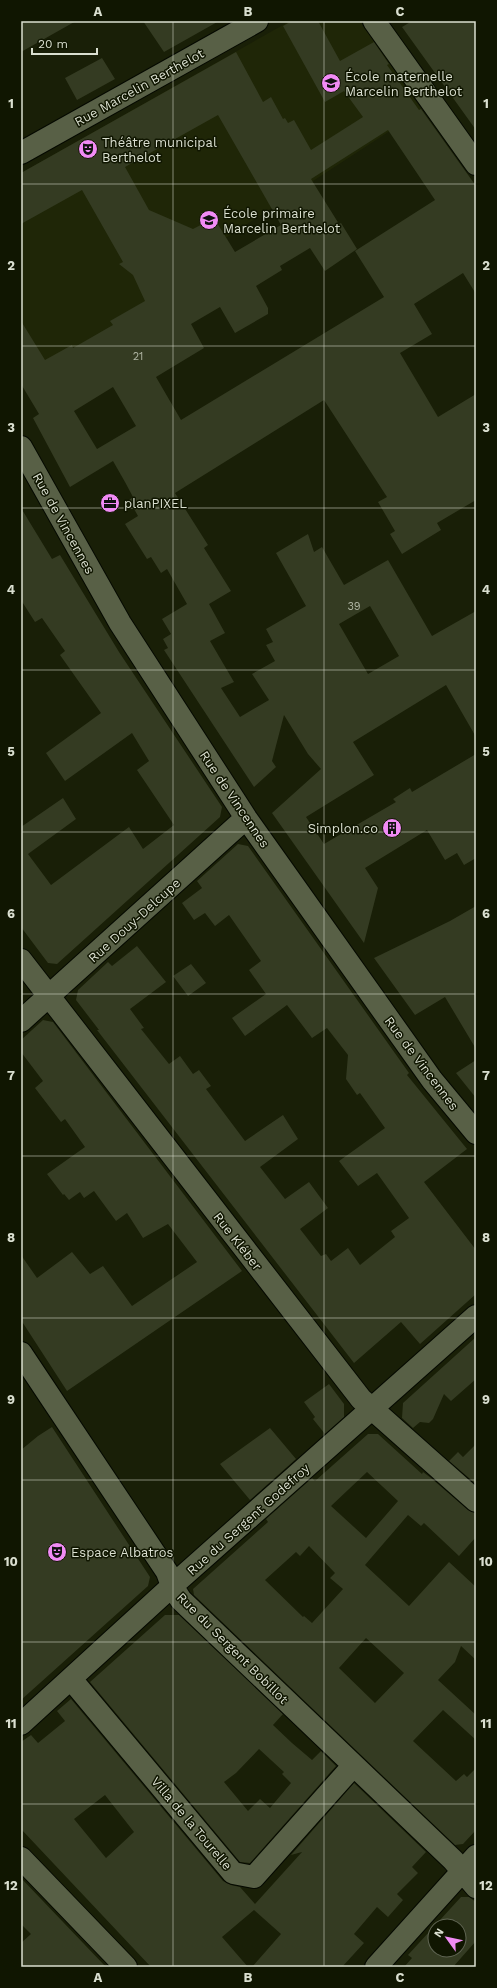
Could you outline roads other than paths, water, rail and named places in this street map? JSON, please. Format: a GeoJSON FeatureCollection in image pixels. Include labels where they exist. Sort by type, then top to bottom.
{"type":"FeatureCollection","features":[{"type":"Feature","properties":{"kind":"street","name":"Rue Marcelin Berthelot"},"geometry":{"type":"LineString","coordinates":[[21,153],[257,21]]}},
{"type":"Feature","properties":{"kind":"street"},"geometry":{"type":"LineString","coordinates":[[374,21],[476,164]]}},
{"type":"Feature","properties":{"kind":"street","name":"Rue de Vincennes"},"geometry":{"type":"LineString","coordinates":[[21,447],[120,623],[246,818],[432,1080],[476,1133]]}},
{"type":"Feature","properties":{"kind":"street","name":"Rue Douy-Delcupe"},"geometry":{"type":"LineString","coordinates":[[21,1021],[246,818]]}},
{"type":"Feature","properties":{"kind":"street","name":"Rue Kléber"},"geometry":{"type":"LineString","coordinates":[[21,960],[48,997],[361,1399],[476,1501]]}},
{"type":"Feature","properties":{"kind":"street","name":"Rue du Sergent Godefroy"},"geometry":{"type":"LineString","coordinates":[[21,1724],[172,1586],[476,1316]]}},
{"type":"Feature","properties":{"kind":"street","name":"Rue du Sergent Bobillot"},"geometry":{"type":"LineString","coordinates":[[21,1353],[167,1572],[172,1586],[182,1600],[353,1766],[453,1860],[471,1872]]}},
{"type":"Feature","properties":{"kind":"street","name":"Villa de la Tourelle"},"geometry":{"type":"LineString","coordinates":[[71,1679],[233,1873],[254,1878],[353,1766]]}},
{"type":"Feature","properties":{"kind":"street"},"geometry":{"type":"LineString","coordinates":[[21,1858],[126,1967]]}},
{"type":"Feature","properties":{"kind":"street"},"geometry":{"type":"LineString","coordinates":[[376,1967],[471,1872]]}},
{"type":"Feature","properties":{"kind":"place","name":"École maternelle Marcelin Berthelot"},"geometry":{"type":"Point","coordinates":[331,83]}},
{"type":"Feature","properties":{"kind":"place","name":"Théâtre municipal Berthelot"},"geometry":{"type":"Point","coordinates":[88,149]}},
{"type":"Feature","properties":{"kind":"place","name":"École primaire Marcelin Berthelot"},"geometry":{"type":"Point","coordinates":[209,220]}},
{"type":"Feature","properties":{"kind":"place","name":"planPIXEL"},"geometry":{"type":"Point","coordinates":[110,503]}},
{"type":"Feature","properties":{"kind":"place","name":"Simplon.co"},"geometry":{"type":"Point","coordinates":[392,828]}},
{"type":"Feature","properties":{"kind":"place","name":"Espace Albatros"},"geometry":{"type":"Point","coordinates":[57,1552]}}]}
